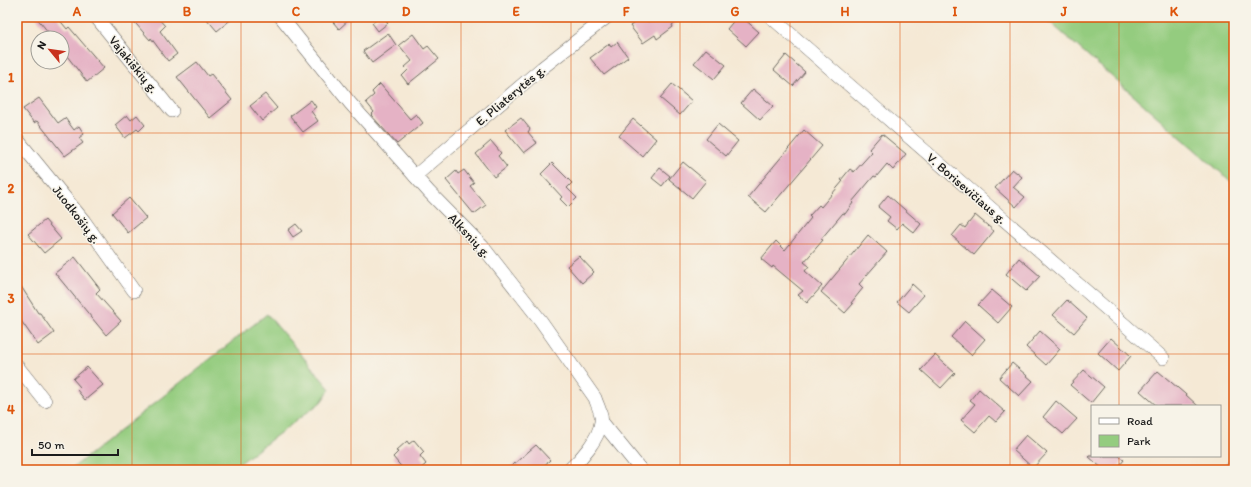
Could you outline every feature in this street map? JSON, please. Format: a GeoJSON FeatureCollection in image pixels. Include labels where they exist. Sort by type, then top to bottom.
{"type":"FeatureCollection","features":[{"type":"Feature","properties":{"kind":"street","name":"Vajakiškių g."},"geometry":{"type":"LineString","coordinates":[[96,17],[172,111]]}},
{"type":"Feature","properties":{"kind":"street","name":"Alksnių g."},"geometry":{"type":"LineString","coordinates":[[281,17],[350,103],[415,176],[483,247],[541,321],[595,398],[602,422]]}},
{"type":"Feature","properties":{"kind":"street","name":"E. Pliaterytės g."},"geometry":{"type":"LineString","coordinates":[[415,176],[542,68],[607,17]]}},
{"type":"Feature","properties":{"kind":"street","name":"V. Borisevičiaus g."},"geometry":{"type":"LineString","coordinates":[[771,17],[1163,358]]}},
{"type":"Feature","properties":{"kind":"street","name":"Juodkošių g."},"geometry":{"type":"LineString","coordinates":[[17,139],[84,221],[134,291]]}},
{"type":"Feature","properties":{"kind":"street"},"geometry":{"type":"LineString","coordinates":[[17,366],[45,401]]}},
{"type":"Feature","properties":{"kind":"street"},"geometry":{"type":"LineString","coordinates":[[569,470],[583,457],[594,441],[602,422],[641,470]]}},
{"type":"Feature","properties":{"kind":"street"},"geometry":{"type":"LineString","coordinates":[[1231,470],[1234,466]]}},
{"type":"Feature","properties":{"kind":"green space"},"geometry":{"type":"Polygon","coordinates":[[[1044,17],[1234,17],[1234,184],[1044,17]]]}},
{"type":"Feature","properties":{"kind":"green space"},"geometry":{"type":"Polygon","coordinates":[[[267,314],[330,389],[321,402],[231,470],[70,470],[267,314]]]}},
{"type":"Feature","properties":{"kind":"building"},"geometry":{"type":"Polygon","coordinates":[[[36,17],[57,17],[67,29],[69,27],[104,68],[87,82],[70,60],[70,30],[47,30],[36,17]]]}},
{"type":"Feature","properties":{"kind":"building"},"geometry":{"type":"Polygon","coordinates":[[[130,17],[157,17],[165,26],[160,31],[177,54],[168,61],[151,38],[150,40],[130,17]]]}},
{"type":"Feature","properties":{"kind":"building"},"geometry":{"type":"Polygon","coordinates":[[[205,17],[234,17],[217,31],[205,17]]]}},
{"type":"Feature","properties":{"kind":"building"},"geometry":{"type":"Polygon","coordinates":[[[339,17],[352,17],[339,29],[333,22],[339,17]]]}},
{"type":"Feature","properties":{"kind":"building"},"geometry":{"type":"Polygon","coordinates":[[[380,17],[383,17],[388,23],[378,31],[372,23],[380,17]]]}},
{"type":"Feature","properties":{"kind":"building"},"geometry":{"type":"Polygon","coordinates":[[[644,17],[648,22],[655,17],[682,17],[672,25],[673,27],[657,39],[655,35],[643,43],[630,26],[644,17]]]}},
{"type":"Feature","properties":{"kind":"building"},"geometry":{"type":"Polygon","coordinates":[[[737,17],[742,17],[759,32],[746,46],[727,29],[737,17]]]}},
{"type":"Feature","properties":{"kind":"building"},"geometry":{"type":"Polygon","coordinates":[[[388,33],[396,45],[372,63],[363,51],[388,33]]]}},
{"type":"Feature","properties":{"kind":"building"},"geometry":{"type":"Polygon","coordinates":[[[413,34],[424,49],[428,46],[439,59],[408,84],[402,76],[408,70],[405,67],[412,61],[399,45],[413,34]]]}},
{"type":"Feature","properties":{"kind":"building"},"geometry":{"type":"Polygon","coordinates":[[[617,42],[628,57],[604,75],[590,58],[609,44],[611,47],[617,42]]]}},
{"type":"Feature","properties":{"kind":"building"},"geometry":{"type":"Polygon","coordinates":[[[706,49],[726,65],[714,79],[694,63],[706,49]]]}},
{"type":"Feature","properties":{"kind":"building"},"geometry":{"type":"Polygon","coordinates":[[[786,55],[805,72],[793,86],[774,70],[786,55]]]}},
{"type":"Feature","properties":{"kind":"building"},"geometry":{"type":"Polygon","coordinates":[[[197,62],[208,76],[211,74],[232,100],[210,118],[177,77],[197,62]]]}},
{"type":"Feature","properties":{"kind":"building"},"geometry":{"type":"Polygon","coordinates":[[[380,84],[410,119],[416,114],[423,123],[397,144],[371,115],[374,112],[366,102],[374,95],[372,92],[380,84]]]}},
{"type":"Feature","properties":{"kind":"building"},"geometry":{"type":"Polygon","coordinates":[[[672,84],[692,101],[680,115],[660,98],[672,84]]]}},
{"type":"Feature","properties":{"kind":"building"},"geometry":{"type":"Polygon","coordinates":[[[753,89],[773,106],[760,120],[741,103],[753,89]]]}},
{"type":"Feature","properties":{"kind":"building"},"geometry":{"type":"Polygon","coordinates":[[[265,94],[277,108],[262,121],[250,106],[265,94]]]}},
{"type":"Feature","properties":{"kind":"building"},"geometry":{"type":"Polygon","coordinates":[[[39,98],[58,123],[65,118],[74,130],[79,126],[84,134],[79,138],[83,143],[65,156],[37,121],[34,123],[23,109],[39,98]]]}},
{"type":"Feature","properties":{"kind":"building"},"geometry":{"type":"Polygon","coordinates":[[[311,100],[316,107],[311,111],[318,121],[303,132],[290,116],[311,100]]]}},
{"type":"Feature","properties":{"kind":"building"},"geometry":{"type":"Polygon","coordinates":[[[127,115],[131,120],[137,115],[145,125],[139,131],[137,129],[125,138],[115,125],[127,115]]]}},
{"type":"Feature","properties":{"kind":"building"},"geometry":{"type":"Polygon","coordinates":[[[521,118],[530,129],[528,132],[537,143],[524,153],[505,130],[521,118]]]}},
{"type":"Feature","properties":{"kind":"building"},"geometry":{"type":"Polygon","coordinates":[[[633,119],[656,139],[642,156],[619,136],[633,119]]]}},
{"type":"Feature","properties":{"kind":"building"},"geometry":{"type":"Polygon","coordinates":[[[718,124],[738,141],[726,156],[706,139],[718,124]]]}},
{"type":"Feature","properties":{"kind":"building"},"geometry":{"type":"Polygon","coordinates":[[[804,130],[822,146],[766,212],[748,197],[804,130]]]}},
{"type":"Feature","properties":{"kind":"building"},"geometry":{"type":"Polygon","coordinates":[[[882,134],[906,154],[893,170],[887,164],[876,177],[874,176],[852,202],[853,203],[845,214],[843,213],[804,262],[809,266],[805,271],[822,286],[807,303],[798,295],[803,291],[773,266],[772,268],[761,259],[776,241],[785,250],[811,218],[809,216],[819,205],[821,207],[843,181],[841,180],[850,169],[854,172],[872,152],[869,149],[882,134]]]}},
{"type":"Feature","properties":{"kind":"building"},"geometry":{"type":"Polygon","coordinates":[[[491,141],[501,153],[498,156],[507,167],[494,177],[476,154],[491,141]]]}},
{"type":"Feature","properties":{"kind":"building"},"geometry":{"type":"Polygon","coordinates":[[[683,162],[706,181],[692,198],[669,179],[683,162]]]}},
{"type":"Feature","properties":{"kind":"building"},"geometry":{"type":"Polygon","coordinates":[[[552,163],[572,183],[567,188],[577,198],[568,207],[560,199],[562,197],[541,174],[552,163]]]}},
{"type":"Feature","properties":{"kind":"building"},"geometry":{"type":"Polygon","coordinates":[[[660,168],[670,176],[662,186],[652,178],[660,168]]]}},
{"type":"Feature","properties":{"kind":"building"},"geometry":{"type":"Polygon","coordinates":[[[1012,169],[1022,177],[1013,187],[1025,197],[1016,207],[995,188],[1012,169]]]}},
{"type":"Feature","properties":{"kind":"building"},"geometry":{"type":"Polygon","coordinates":[[[464,170],[474,183],[470,186],[486,205],[474,214],[446,180],[456,171],[458,174],[464,170]]]}},
{"type":"Feature","properties":{"kind":"building"},"geometry":{"type":"Polygon","coordinates":[[[888,195],[921,224],[914,233],[902,223],[897,229],[887,221],[890,217],[878,207],[888,195]]]}},
{"type":"Feature","properties":{"kind":"building"},"geometry":{"type":"Polygon","coordinates":[[[129,198],[146,218],[128,233],[112,213],[129,198]]]}},
{"type":"Feature","properties":{"kind":"building"},"geometry":{"type":"Polygon","coordinates":[[[975,215],[994,231],[974,255],[952,236],[961,225],[965,228],[975,215]]]}},
{"type":"Feature","properties":{"kind":"building"},"geometry":{"type":"Polygon","coordinates":[[[45,220],[61,239],[44,253],[28,234],[45,220]]]}},
{"type":"Feature","properties":{"kind":"building"},"geometry":{"type":"Polygon","coordinates":[[[296,224],[302,231],[293,237],[288,230],[296,224]]]}},
{"type":"Feature","properties":{"kind":"building"},"geometry":{"type":"Polygon","coordinates":[[[868,235],[887,252],[859,284],[863,288],[851,303],[853,304],[845,313],[821,292],[868,235]]]}},
{"type":"Feature","properties":{"kind":"building"},"geometry":{"type":"Polygon","coordinates":[[[579,256],[594,272],[582,283],[567,266],[579,256]]]}},
{"type":"Feature","properties":{"kind":"building"},"geometry":{"type":"Polygon","coordinates":[[[75,257],[100,289],[96,293],[121,321],[106,335],[55,273],[75,257]]]}},
{"type":"Feature","properties":{"kind":"building"},"geometry":{"type":"Polygon","coordinates":[[[1019,258],[1040,276],[1026,291],[1006,274],[1019,258]]]}},
{"type":"Feature","properties":{"kind":"building"},"geometry":{"type":"Polygon","coordinates":[[[17,280],[38,313],[40,313],[54,333],[38,345],[17,315],[17,280]]]}},
{"type":"Feature","properties":{"kind":"building"},"geometry":{"type":"Polygon","coordinates":[[[912,284],[924,295],[909,312],[897,302],[912,284]]]}},
{"type":"Feature","properties":{"kind":"building"},"geometry":{"type":"Polygon","coordinates":[[[992,290],[1012,307],[998,323],[978,305],[992,290]]]}},
{"type":"Feature","properties":{"kind":"building"},"geometry":{"type":"Polygon","coordinates":[[[1067,300],[1087,318],[1074,333],[1053,315],[1067,300]]]}},
{"type":"Feature","properties":{"kind":"building"},"geometry":{"type":"Polygon","coordinates":[[[965,321],[985,339],[971,355],[951,337],[965,321]]]}},
{"type":"Feature","properties":{"kind":"building"},"geometry":{"type":"Polygon","coordinates":[[[1040,331],[1060,349],[1046,365],[1026,347],[1040,331]]]}},
{"type":"Feature","properties":{"kind":"building"},"geometry":{"type":"Polygon","coordinates":[[[1111,338],[1131,356],[1118,371],[1098,353],[1111,338]]]}},
{"type":"Feature","properties":{"kind":"building"},"geometry":{"type":"Polygon","coordinates":[[[935,355],[955,373],[941,388],[921,370],[935,355]]]}},
{"type":"Feature","properties":{"kind":"building"},"geometry":{"type":"Polygon","coordinates":[[[1012,363],[1033,381],[1019,396],[999,378],[1012,363]]]}},
{"type":"Feature","properties":{"kind":"building"},"geometry":{"type":"Polygon","coordinates":[[[87,367],[103,385],[85,400],[77,390],[80,387],[73,379],[87,367]]]}},
{"type":"Feature","properties":{"kind":"building"},"geometry":{"type":"Polygon","coordinates":[[[1084,370],[1104,387],[1091,403],[1070,385],[1084,370]]]}},
{"type":"Feature","properties":{"kind":"building"},"geometry":{"type":"Polygon","coordinates":[[[1158,371],[1197,405],[1156,405],[1140,391],[1158,371]]]}},
{"type":"Feature","properties":{"kind":"building"},"geometry":{"type":"Polygon","coordinates":[[[979,389],[1005,412],[996,422],[989,416],[975,432],[961,420],[975,404],[970,400],[979,389]]]}},
{"type":"Feature","properties":{"kind":"building"},"geometry":{"type":"Polygon","coordinates":[[[1056,401],[1077,419],[1063,434],[1043,417],[1056,401]]]}},
{"type":"Feature","properties":{"kind":"building"},"geometry":{"type":"Polygon","coordinates":[[[1026,435],[1047,453],[1033,468],[1013,450],[1026,435]]]}},
{"type":"Feature","properties":{"kind":"building"},"geometry":{"type":"Polygon","coordinates":[[[414,440],[424,452],[420,456],[426,464],[419,470],[404,470],[393,457],[398,452],[396,451],[407,441],[409,444],[414,440]]]}},
{"type":"Feature","properties":{"kind":"building"},"geometry":{"type":"Polygon","coordinates":[[[536,445],[550,460],[539,470],[507,470],[536,445]]]}},
{"type":"Feature","properties":{"kind":"building"},"geometry":{"type":"Polygon","coordinates":[[[1088,456],[1120,457],[1124,460],[1116,470],[1104,470],[1088,456]]]}}]}
